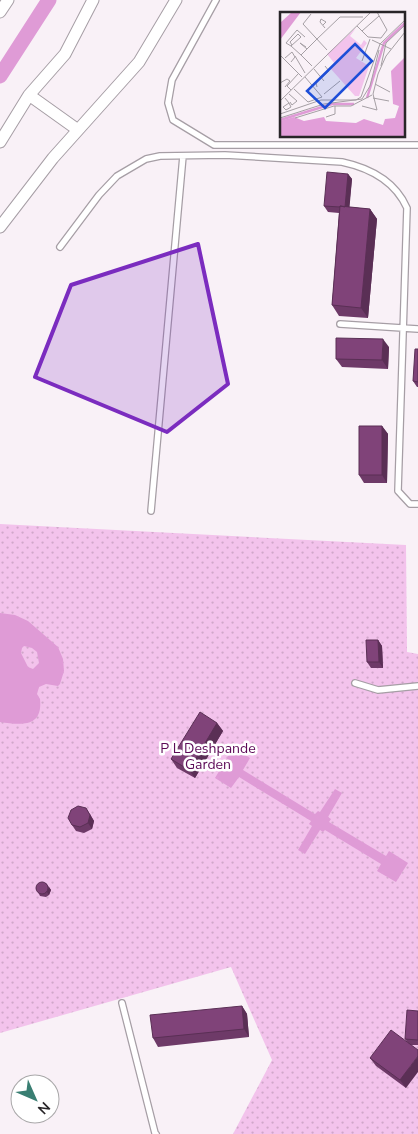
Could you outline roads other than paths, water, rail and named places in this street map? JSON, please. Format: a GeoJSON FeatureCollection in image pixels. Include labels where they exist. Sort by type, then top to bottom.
{"type":"FeatureCollection","features":[{"type":"Feature","properties":{"kind":"street"},"geometry":{"type":"LineString","coordinates":[[0,12],[8,0]]}},
{"type":"Feature","properties":{"kind":"street"},"geometry":{"type":"LineString","coordinates":[[0,142],[29,95],[65,54],[93,0]]}},
{"type":"Feature","properties":{"kind":"street"},"geometry":{"type":"LineString","coordinates":[[0,227],[28,189],[139,62],[176,0]]}},
{"type":"Feature","properties":{"kind":"street"},"geometry":{"type":"LineString","coordinates":[[29,95],[78,130]]}},
{"type":"Feature","properties":{"kind":"lane"},"geometry":{"type":"LineString","coordinates":[[216,0],[172,80],[168,103],[173,120],[214,145],[418,145]]}},
{"type":"Feature","properties":{"kind":"lane"},"geometry":{"type":"LineString","coordinates":[[60,247],[99,195],[117,176],[146,159],[160,156],[225,155],[342,162],[357,165],[374,173],[395,188],[404,202],[408,216],[398,491],[410,504],[418,504]]}},
{"type":"Feature","properties":{"kind":"lane"},"geometry":{"type":"LineString","coordinates":[[151,511],[183,156]]}},
{"type":"Feature","properties":{"kind":"lane"},"geometry":{"type":"LineString","coordinates":[[340,324],[418,329]]}},
{"type":"Feature","properties":{"kind":"lane"},"geometry":{"type":"LineString","coordinates":[[355,683],[378,690],[418,686]]}},
{"type":"Feature","properties":{"kind":"lane"},"geometry":{"type":"LineString","coordinates":[[122,1003],[156,1134]]}},
{"type":"Feature","properties":{"kind":"waterway"},"geometry":{"type":"LineString","coordinates":[[0,76],[49,0]]}},
{"type":"Feature","properties":{"kind":"park label","name":"P L Deshpande Garden"},"geometry":{"type":"Point","coordinates":[208,756]}}]}
